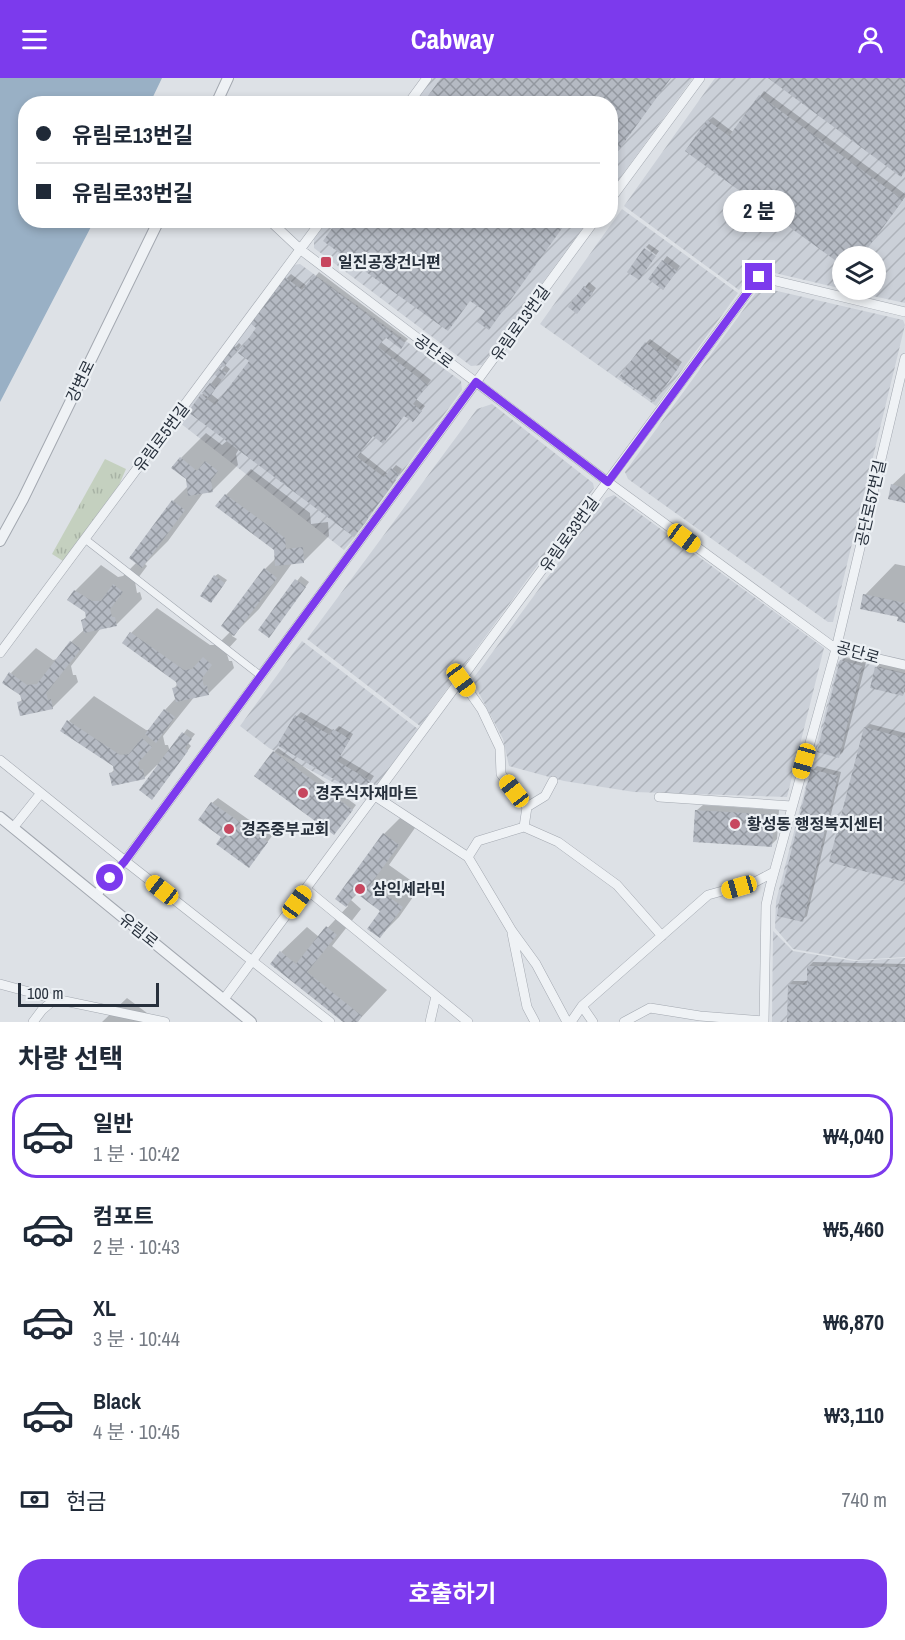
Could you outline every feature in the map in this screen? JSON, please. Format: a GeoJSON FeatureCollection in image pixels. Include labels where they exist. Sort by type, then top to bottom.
{"type":"FeatureCollection","features":[{"type":"Feature","properties":{"kind":"street"},"geometry":{"type":"LineString","coordinates":[[220,96],[228,78]]}},
{"type":"Feature","properties":{"kind":"street"},"geometry":{"type":"LineString","coordinates":[[414,96],[427,78]]}},
{"type":"Feature","properties":{"kind":"street"},"geometry":{"type":"LineString","coordinates":[[618,189],[700,78]]}},
{"type":"Feature","properties":{"kind":"street","name":"강변로"},"geometry":{"type":"LineString","coordinates":[[0,541],[23,499],[155,228]]}},
{"type":"Feature","properties":{"kind":"street","name":"공단로"},"geometry":{"type":"LineString","coordinates":[[277,228],[300,250],[608,482],[836,649],[905,665]]}},
{"type":"Feature","properties":{"kind":"street","name":"유림로5번길"},"geometry":{"type":"LineString","coordinates":[[0,653],[316,228]]}},
{"type":"Feature","properties":{"kind":"street","name":"유림로13번길"},"geometry":{"type":"LineString","coordinates":[[96,895],[125,861],[589,228]]}},
{"type":"Feature","properties":{"kind":"street","name":"유림로33번길"},"geometry":{"type":"LineString","coordinates":[[224,999],[759,277],[905,312]]}},
{"type":"Feature","properties":{"kind":"street","name":"공단로57번길"},"geometry":{"type":"LineString","coordinates":[[764,1021],[766,905],[836,649],[905,358]]}},
{"type":"Feature","properties":{"kind":"street"},"geometry":{"type":"LineString","coordinates":[[85,538],[261,676]]}},
{"type":"Feature","properties":{"kind":"street"},"geometry":{"type":"LineString","coordinates":[[461,680],[482,710],[500,748],[501,774],[527,807],[524,827]]}},
{"type":"Feature","properties":{"kind":"street"},"geometry":{"type":"LineString","coordinates":[[0,760],[330,1022]]}},
{"type":"Feature","properties":{"kind":"street"},"geometry":{"type":"LineString","coordinates":[[527,807],[545,795],[553,781]]}},
{"type":"Feature","properties":{"kind":"street"},"geometry":{"type":"LineString","coordinates":[[13,828],[41,793]]}},
{"type":"Feature","properties":{"kind":"street"},"geometry":{"type":"LineString","coordinates":[[375,796],[468,857],[512,931],[536,964],[567,1022]]}},
{"type":"Feature","properties":{"kind":"street"},"geometry":{"type":"LineString","coordinates":[[659,797],[792,806]]}},
{"type":"Feature","properties":{"kind":"street","name":"유림로"},"geometry":{"type":"LineString","coordinates":[[0,818],[249,1021]]}},
{"type":"Feature","properties":{"kind":"street"},"geometry":{"type":"LineString","coordinates":[[468,857],[478,841],[524,827],[558,842],[617,885],[662,936]]}},
{"type":"Feature","properties":{"kind":"street"},"geometry":{"type":"LineString","coordinates":[[571,1022],[582,1006],[708,895],[754,882],[774,872]]}},
{"type":"Feature","properties":{"kind":"street"},"geometry":{"type":"LineString","coordinates":[[306,889],[468,1022]]}},
{"type":"Feature","properties":{"kind":"street"},"geometry":{"type":"LineString","coordinates":[[512,931],[527,1007],[535,1022]]}},
{"type":"Feature","properties":{"kind":"street"},"geometry":{"type":"LineString","coordinates":[[0,984],[55,999],[165,1022]]}},
{"type":"Feature","properties":{"kind":"street"},"geometry":{"type":"LineString","coordinates":[[430,1022],[436,996]]}},
{"type":"Feature","properties":{"kind":"street"},"geometry":{"type":"LineString","coordinates":[[33,1022],[55,999]]}},
{"type":"Feature","properties":{"kind":"street"},"geometry":{"type":"LineString","coordinates":[[582,1006],[593,1022]]}},
{"type":"Feature","properties":{"kind":"street"},"geometry":{"type":"LineString","coordinates":[[624,1022],[650,1008],[700,1016],[764,1021]]}},
{"type":"Feature","properties":{"kind":"shaded area"},"geometry":{"type":"Polygon","coordinates":[[[432,78],[693,78],[618,180],[618,96],[420,96],[432,78]]]}},
{"type":"Feature","properties":{"kind":"shaded area"},"geometry":{"type":"Polygon","coordinates":[[[715,78],[905,78],[905,303],[886,299],[886,246],[832,246],[832,286],[753,268],[739,290],[624,206],[715,78]]]}},
{"type":"Feature","properties":{"kind":"shaded area"},"geometry":{"type":"Polygon","coordinates":[[[622,209],[738,293],[656,406],[540,324],[608,228],[618,228],[618,215],[622,209]]]}},
{"type":"Feature","properties":{"kind":"shaded area"},"geometry":{"type":"Polygon","coordinates":[[[322,228],[583,228],[482,365],[471,366],[314,248],[314,239],[322,228]]]}},
{"type":"Feature","properties":{"kind":"shaded area"},"geometry":{"type":"Polygon","coordinates":[[[300,264],[461,381],[462,390],[344,550],[180,423],[187,410],[293,265],[300,264]]]}},
{"type":"Feature","properties":{"kind":"shaded area"},"geometry":{"type":"Polygon","coordinates":[[[760,287],[903,320],[905,325],[833,622],[828,622],[628,479],[625,472],[760,287]]]}},
{"type":"Feature","properties":{"kind":"shaded area"},"geometry":{"type":"Polygon","coordinates":[[[492,404],[593,483],[594,488],[420,726],[307,639],[477,409],[492,404]]]}},
{"type":"Feature","properties":{"kind":"shaded area"},"geometry":{"type":"Polygon","coordinates":[[[614,495],[824,648],[787,797],[634,792],[564,781],[509,766],[503,739],[472,680],[606,498],[614,495]]]}},
{"type":"Feature","properties":{"kind":"shaded area"},"geometry":{"type":"Polygon","coordinates":[[[302,641],[418,729],[366,800],[269,748],[240,726],[302,641]]]}},
{"type":"Feature","properties":{"kind":"shaded area"},"geometry":{"type":"Polygon","coordinates":[[[843,658],[905,673],[905,957],[856,960],[793,949],[775,928],[776,901],[838,662],[843,658]]]}},
{"type":"Feature","properties":{"kind":"shaded area"},"geometry":{"type":"Polygon","coordinates":[[[773,931],[793,951],[854,961],[905,958],[905,1022],[772,1022],[773,931]]]}},
{"type":"Feature","properties":{"kind":"green space"},"geometry":{"type":"Polygon","coordinates":[[[105,459],[126,469],[119,485],[63,561],[52,554],[105,459]]]}},
{"type":"Feature","properties":{"kind":"water"},"geometry":{"type":"Polygon","coordinates":[[[0,78],[162,78],[153,96],[18,96],[18,228],[90,228],[0,402],[0,78]]]}},
{"type":"Feature","properties":{"kind":"building"},"geometry":{"type":"Polygon","coordinates":[[[441,78],[671,78],[618,151],[618,96],[428,96],[441,78]]]}},
{"type":"Feature","properties":{"kind":"building"},"geometry":{"type":"Polygon","coordinates":[[[768,78],[905,78],[905,171],[901,177],[768,78]]]}},
{"type":"Feature","properties":{"kind":"building"},"geometry":{"type":"Polygon","coordinates":[[[759,95],[903,200],[869,246],[832,246],[832,258],[685,151],[707,120],[729,136],[759,95]]]}},
{"type":"Feature","properties":{"kind":"building"},"geometry":{"type":"Polygon","coordinates":[[[332,228],[562,228],[489,330],[477,322],[485,311],[470,301],[448,331],[323,241],[332,228]]]}},
{"type":"Feature","properties":{"kind":"building"},"geometry":{"type":"Polygon","coordinates":[[[644,248],[656,256],[639,280],[627,272],[644,248]]]}},
{"type":"Feature","properties":{"kind":"building"},"geometry":{"type":"Polygon","coordinates":[[[662,260],[677,271],[663,290],[648,279],[662,260]]]}},
{"type":"Feature","properties":{"kind":"building"},"geometry":{"type":"Polygon","coordinates":[[[314,275],[405,343],[401,349],[385,337],[378,347],[428,385],[413,404],[422,411],[413,422],[404,416],[383,444],[373,436],[357,457],[384,477],[391,468],[399,474],[354,537],[188,412],[201,394],[215,405],[249,361],[238,353],[256,328],[250,323],[285,277],[302,290],[314,275]]]}},
{"type":"Feature","properties":{"kind":"building"},"geometry":{"type":"Polygon","coordinates":[[[584,286],[593,293],[577,314],[568,307],[584,286]]]}},
{"type":"Feature","properties":{"kind":"building"},"geometry":{"type":"Polygon","coordinates":[[[645,342],[679,367],[654,402],[619,377],[645,342]]]}},
{"type":"Feature","properties":{"kind":"building"},"geometry":{"type":"Polygon","coordinates":[[[234,346],[238,349],[224,367],[220,364],[234,346]]]}},
{"type":"Feature","properties":{"kind":"building"},"geometry":{"type":"Polygon","coordinates":[[[220,369],[227,373],[222,380],[215,375],[220,369]]]}},
{"type":"Feature","properties":{"kind":"building"},"geometry":{"type":"Polygon","coordinates":[[[210,383],[216,388],[209,398],[202,393],[210,383]]]}},
{"type":"Feature","properties":{"kind":"building"},"geometry":{"type":"Polygon","coordinates":[[[180,457],[197,471],[205,461],[218,471],[211,480],[213,492],[188,496],[186,479],[171,468],[180,457]]]}},
{"type":"Feature","properties":{"kind":"building"},"geometry":{"type":"Polygon","coordinates":[[[891,484],[905,488],[905,503],[888,499],[891,484]]]}},
{"type":"Feature","properties":{"kind":"building"},"geometry":{"type":"Polygon","coordinates":[[[225,494],[285,538],[286,549],[303,547],[304,563],[275,566],[274,550],[215,506],[225,494]]]}},
{"type":"Feature","properties":{"kind":"building"},"geometry":{"type":"Polygon","coordinates":[[[172,500],[185,510],[142,568],[129,558],[172,500]]]}},
{"type":"Feature","properties":{"kind":"building"},"geometry":{"type":"Polygon","coordinates":[[[264,568],[277,578],[234,636],[221,626],[264,568]]]}},
{"type":"Feature","properties":{"kind":"building"},"geometry":{"type":"Polygon","coordinates":[[[214,575],[225,583],[211,603],[200,596],[214,575]]]}},
{"type":"Feature","properties":{"kind":"building"},"geometry":{"type":"Polygon","coordinates":[[[295,579],[306,587],[269,638],[258,630],[295,579]]]}},
{"type":"Feature","properties":{"kind":"building"},"geometry":{"type":"Polygon","coordinates":[[[113,584],[123,592],[110,609],[117,626],[84,633],[81,620],[86,618],[85,612],[67,600],[74,590],[92,601],[101,601],[113,584]]]}},
{"type":"Feature","properties":{"kind":"building"},"geometry":{"type":"Polygon","coordinates":[[[863,594],[905,603],[905,623],[897,621],[898,617],[860,609],[863,594]]]}},
{"type":"Feature","properties":{"kind":"building"},"geometry":{"type":"Polygon","coordinates":[[[130,632],[184,670],[192,669],[203,657],[212,665],[202,678],[204,686],[207,685],[209,695],[176,702],[172,688],[177,687],[176,682],[122,643],[130,632]]]}},
{"type":"Feature","properties":{"kind":"building"},"geometry":{"type":"Polygon","coordinates":[[[70,641],[81,649],[46,693],[48,700],[51,699],[53,709],[20,716],[17,702],[22,701],[20,695],[2,683],[9,672],[27,685],[37,684],[70,641]]]}},
{"type":"Feature","properties":{"kind":"building"},"geometry":{"type":"Polygon","coordinates":[[[840,660],[862,666],[839,758],[817,752],[840,660]]]}},
{"type":"Feature","properties":{"kind":"building"},"geometry":{"type":"Polygon","coordinates":[[[875,667],[905,674],[903,696],[870,688],[875,667]]]}},
{"type":"Feature","properties":{"kind":"building"},"geometry":{"type":"Polygon","coordinates":[[[164,709],[175,717],[156,743],[145,734],[164,709]]]}},
{"type":"Feature","properties":{"kind":"building"},"geometry":{"type":"Polygon","coordinates":[[[295,715],[330,735],[333,729],[350,739],[337,761],[371,781],[362,796],[277,745],[295,715]]]}},
{"type":"Feature","properties":{"kind":"building"},"geometry":{"type":"Polygon","coordinates":[[[67,720],[120,755],[129,754],[142,738],[152,747],[138,763],[140,770],[143,769],[145,779],[112,786],[109,773],[114,772],[113,766],[60,731],[67,720]]]}},
{"type":"Feature","properties":{"kind":"building"},"geometry":{"type":"Polygon","coordinates":[[[864,727],[905,738],[905,882],[829,862],[864,727]]]}},
{"type":"Feature","properties":{"kind":"building"},"geometry":{"type":"Polygon","coordinates":[[[182,732],[192,739],[185,748],[188,751],[152,800],[139,790],[182,732]]]}},
{"type":"Feature","properties":{"kind":"building","name":"경주식자재마트"},"geometry":{"type":"Polygon","coordinates":[[[273,751],[353,810],[334,835],[254,776],[273,751]]]}},
{"type":"Feature","properties":{"kind":"building"},"geometry":{"type":"Polygon","coordinates":[[[811,769],[838,776],[803,922],[777,916],[811,769]]]}},
{"type":"Feature","properties":{"kind":"building","name":"경주중부교회"},"geometry":{"type":"Polygon","coordinates":[[[211,802],[268,842],[249,868],[216,844],[221,837],[198,820],[211,802]]]}},
{"type":"Feature","properties":{"kind":"building"},"geometry":{"type":"Polygon","coordinates":[[[695,810],[774,815],[772,847],[693,842],[695,810]]]}},
{"type":"Feature","properties":{"kind":"building","name":"삼익세라믹"},"geometry":{"type":"Polygon","coordinates":[[[383,833],[399,845],[371,884],[403,907],[380,938],[367,929],[380,911],[356,893],[346,907],[335,899],[383,833]]]}},
{"type":"Feature","properties":{"kind":"building"},"geometry":{"type":"Polygon","coordinates":[[[326,926],[337,935],[307,972],[362,1016],[358,1022],[343,1022],[270,964],[280,951],[296,964],[326,926]]]}},
{"type":"Feature","properties":{"kind":"building"},"geometry":{"type":"Polygon","coordinates":[[[807,966],[905,967],[905,1022],[787,1022],[788,984],[807,985],[807,966]]]}},
{"type":"Feature","properties":{"kind":"place","name":"일진공장건너편"},"geometry":{"type":"Point","coordinates":[326,262]}},
{"type":"Feature","properties":{"kind":"place","name":"경주식자재마트"},"geometry":{"type":"Point","coordinates":[303,793]}},
{"type":"Feature","properties":{"kind":"place","name":"황성동 행정복지센터"},"geometry":{"type":"Point","coordinates":[735,824]}},
{"type":"Feature","properties":{"kind":"place","name":"경주중부교회"},"geometry":{"type":"Point","coordinates":[229,829]}},
{"type":"Feature","properties":{"kind":"place","name":"삼익세라믹"},"geometry":{"type":"Point","coordinates":[360,889]}},
{"type":"Feature","properties":{"kind":"route"},"geometry":{"type":"LineString","coordinates":[[110,878],[125,861],[476,382],[608,482],[759,277]]}}]}
